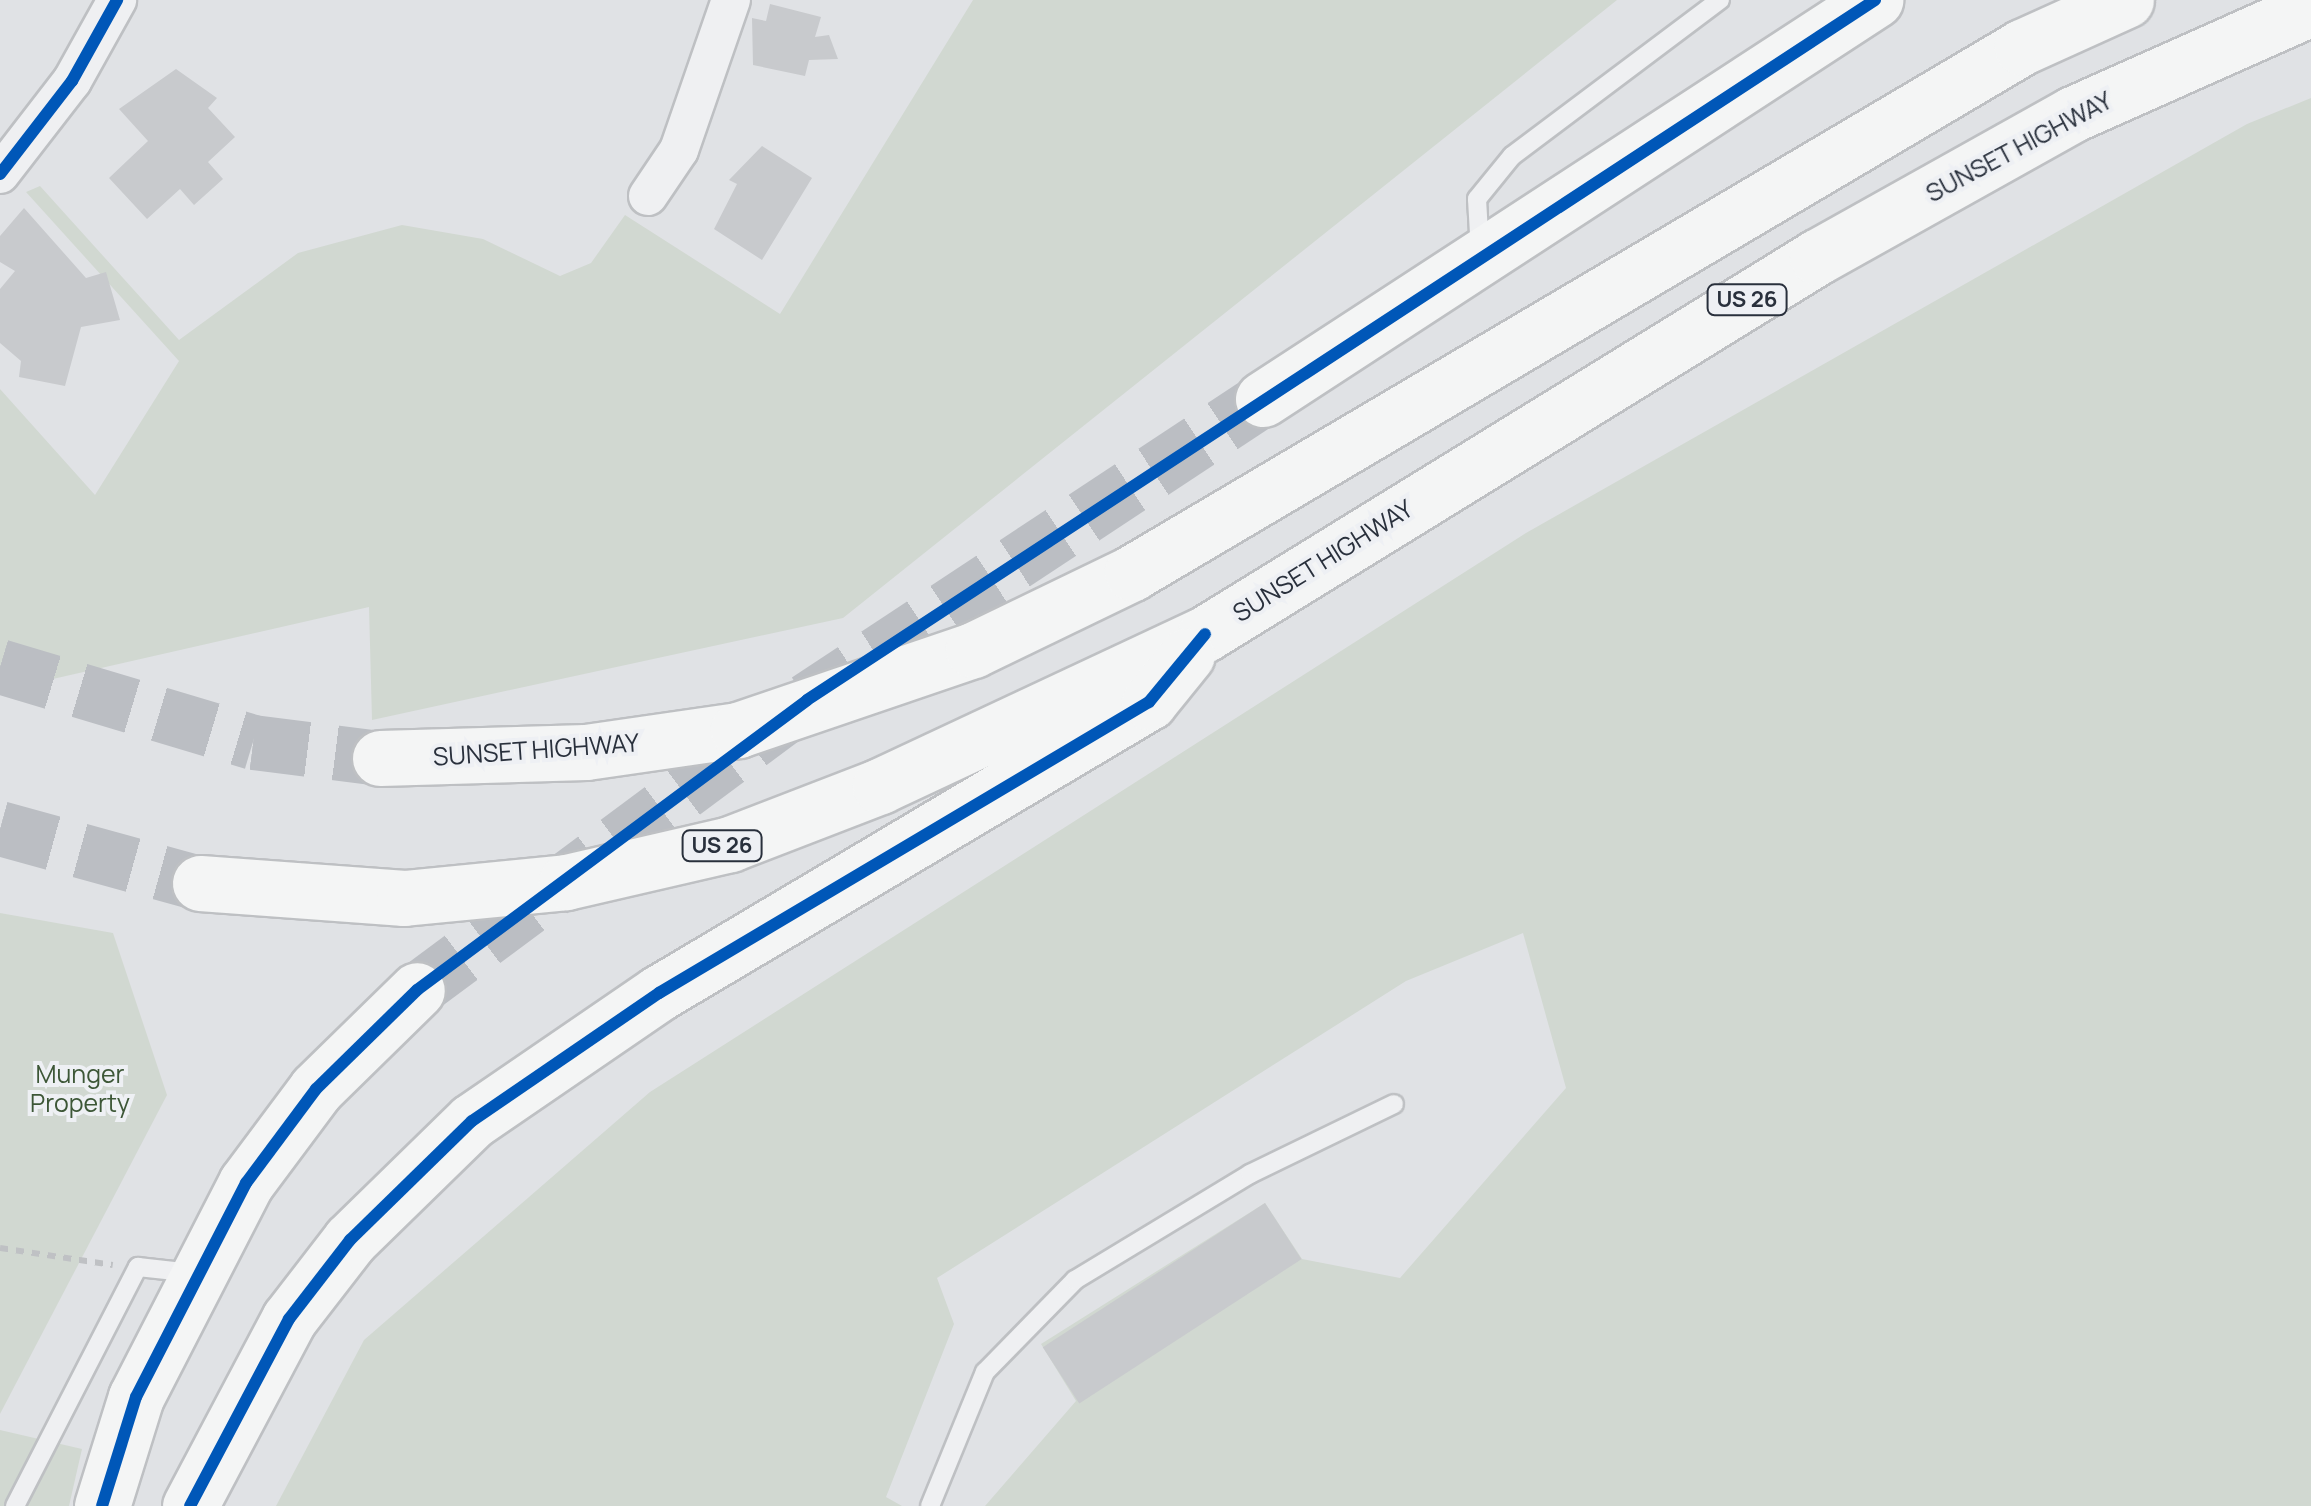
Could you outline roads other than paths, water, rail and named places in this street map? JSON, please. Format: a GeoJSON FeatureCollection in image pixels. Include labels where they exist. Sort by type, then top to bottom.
{"type":"FeatureCollection","features":[{"type":"Feature","properties":{"kind":"highway"},"geometry":{"type":"LineString","coordinates":[[1263,400],[1875,0]]}},
{"type":"Feature","properties":{"kind":"highway","name":"SUNSET HIGHWAY"},"geometry":{"type":"LineString","coordinates":[[380,758],[586,752],[738,730],[973,650],[1132,573],[2022,47],[2126,0]]}},
{"type":"Feature","properties":{"kind":"highway","name":"SUNSET HIGHWAY"},"geometry":{"type":"LineString","coordinates":[[200,882],[404,898],[566,882],[730,844],[880,786],[1205,634],[1851,238],[2073,114],[2311,8]]}},
{"type":"Feature","properties":{"kind":"highway"},"geometry":{"type":"LineString","coordinates":[[190,1506],[290,1319],[350,1240],[472,1120],[659,994],[1149,702],[1205,634]]}},
{"type":"Feature","properties":{"kind":"highway"},"geometry":{"type":"LineString","coordinates":[[102,1506],[136,1397],[192,1273],[316,1090],[416,990]]}},
{"type":"Feature","properties":{"kind":"street"},"geometry":{"type":"LineString","coordinates":[[0,174],[72,81],[117,0]]}},
{"type":"Feature","properties":{"kind":"street"},"geometry":{"type":"LineString","coordinates":[[648,196],[686,134],[731,0]]}},
{"type":"Feature","properties":{"kind":"lane"},"geometry":{"type":"LineString","coordinates":[[1481,255],[1474,209],[1488,182],[1720,0]]}},
{"type":"Feature","properties":{"kind":"lane"},"geometry":{"type":"LineString","coordinates":[[930,1506],[986,1372],[1076,1280],[1250,1174],[1394,1104]]}},
{"type":"Feature","properties":{"kind":"lane"},"geometry":{"type":"LineString","coordinates":[[14,1506],[138,1267],[192,1273]]}},
{"type":"Feature","properties":{"kind":"tunnel"},"geometry":{"type":"LineString","coordinates":[[417,990],[807,700],[1263,399]]}},
{"type":"Feature","properties":{"kind":"tunnel"},"geometry":{"type":"LineString","coordinates":[[0,666],[253,742],[380,758]]}},
{"type":"Feature","properties":{"kind":"tunnel"},"geometry":{"type":"LineString","coordinates":[[0,828],[200,883]]}},
{"type":"Feature","properties":{"kind":"park label","name":"Munger Property"},"geometry":{"type":"Point","coordinates":[80,1090]}}]}
